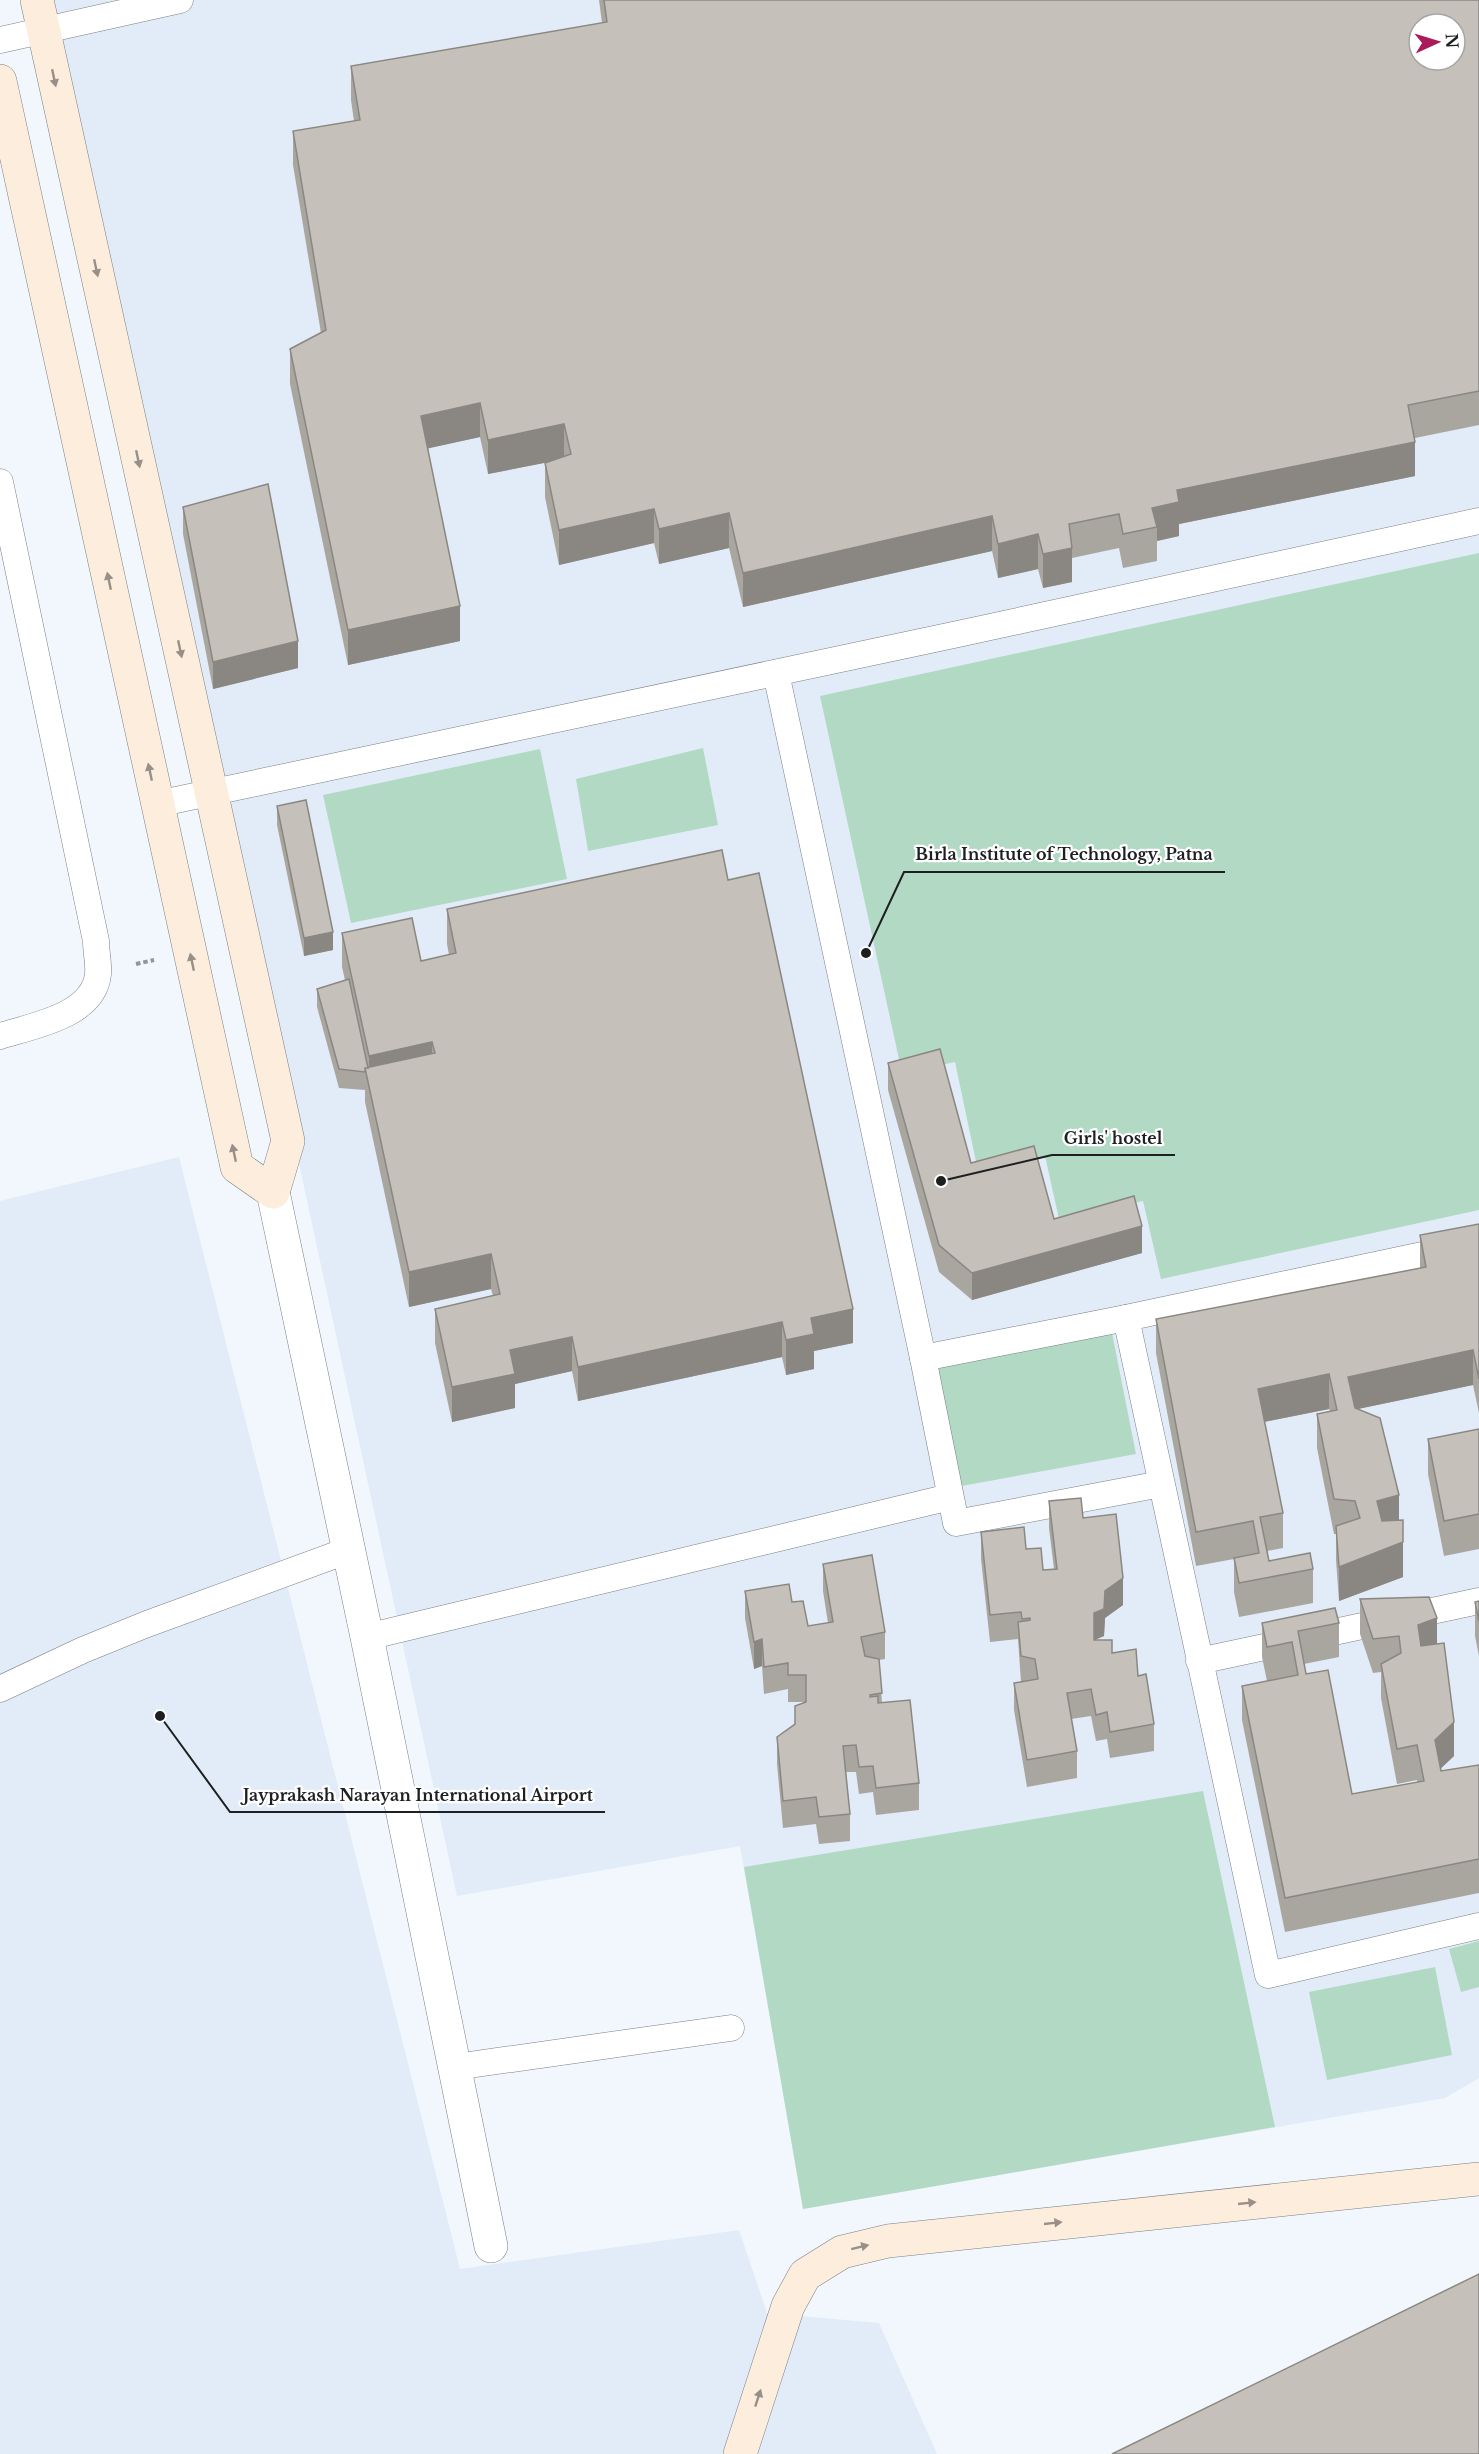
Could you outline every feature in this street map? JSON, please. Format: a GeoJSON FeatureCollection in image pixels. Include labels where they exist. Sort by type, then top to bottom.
{"type":"FeatureCollection","features":[{"type":"Feature","properties":{"kind":"street"},"geometry":{"type":"LineString","coordinates":[[40,15],[288,1141],[273,1192],[492,2246]]}},
{"type":"Feature","properties":{"kind":"street"},"geometry":{"type":"LineString","coordinates":[[0,81],[237,1167],[273,1192]]}},
{"type":"Feature","properties":{"kind":"street"},"geometry":{"type":"LineString","coordinates":[[740,2454],[788,2306],[805,2275],[842,2252],[888,2241],[1479,2179]]}},
{"type":"Feature","properties":{"kind":"lane"},"geometry":{"type":"LineString","coordinates":[[0,40],[40,15],[180,0]]}},
{"type":"Feature","properties":{"kind":"lane"},"geometry":{"type":"LineString","coordinates":[[0,482],[96,941],[98,976],[87,1001],[60,1018],[0,1036]]}},
{"type":"Feature","properties":{"kind":"lane"},"geometry":{"type":"LineString","coordinates":[[157,804],[1479,521]]}},
{"type":"Feature","properties":{"kind":"lane"},"geometry":{"type":"LineString","coordinates":[[776,673],[923,1358],[956,1523],[1161,1484]]}},
{"type":"Feature","properties":{"kind":"lane"},"geometry":{"type":"LineString","coordinates":[[923,1358],[1126,1318],[1479,1243]]}},
{"type":"Feature","properties":{"kind":"lane"},"geometry":{"type":"LineString","coordinates":[[1126,1318],[1268,1975],[1479,1926]]}},
{"type":"Feature","properties":{"kind":"lane"},"geometry":{"type":"LineString","coordinates":[[367,1637],[950,1497]]}},
{"type":"Feature","properties":{"kind":"lane"},"geometry":{"type":"LineString","coordinates":[[0,1689],[83,1650],[147,1624],[349,1550]]}},
{"type":"Feature","properties":{"kind":"lane"},"geometry":{"type":"LineString","coordinates":[[1199,1660],[1479,1601]]}},
{"type":"Feature","properties":{"kind":"lane"},"geometry":{"type":"LineString","coordinates":[[455,2067],[731,2028]]}},
{"type":"Feature","properties":{"kind":"shaded area"},"geometry":{"type":"Polygon","coordinates":[[[48,0],[1479,0],[1479,2078],[1445,2098],[803,2209],[740,1846],[457,1896],[48,0]]]}},
{"type":"Feature","properties":{"kind":"shaded area"},"geometry":{"type":"Polygon","coordinates":[[[179,1157],[460,2269],[739,2230],[767,2313],[879,2323],[937,2454],[0,2454],[0,1201],[179,1157]]]}},
{"type":"Feature","properties":{"kind":"green space"},"geometry":{"type":"Polygon","coordinates":[[[1479,553],[1479,1210],[1161,1279],[1143,1201],[1059,1219],[1045,1156],[978,1171],[955,1062],[902,1073],[820,696],[1479,553]]]}},
{"type":"Feature","properties":{"kind":"green space"},"geometry":{"type":"Polygon","coordinates":[[[703,748],[718,825],[588,851],[576,779],[703,748]]]}},
{"type":"Feature","properties":{"kind":"green space"},"geometry":{"type":"Polygon","coordinates":[[[540,749],[567,879],[351,923],[323,795],[540,749]]]}},
{"type":"Feature","properties":{"kind":"green space"},"geometry":{"type":"Polygon","coordinates":[[[1111,1328],[1136,1454],[956,1487],[930,1362],[1111,1328]]]}},
{"type":"Feature","properties":{"kind":"green space"},"geometry":{"type":"Polygon","coordinates":[[[1203,1791],[1275,2127],[803,2209],[744,1867],[1203,1791]]]}},
{"type":"Feature","properties":{"kind":"green space"},"geometry":{"type":"Polygon","coordinates":[[[1479,1941],[1479,1987],[1461,1992],[1449,1949],[1479,1941]]]}},
{"type":"Feature","properties":{"kind":"green space"},"geometry":{"type":"Polygon","coordinates":[[[1435,1967],[1452,2055],[1327,2080],[1309,1992],[1435,1967]]]}},
{"type":"Feature","properties":{"kind":"building"},"geometry":{"type":"Polygon","coordinates":[[[604,0],[1479,0],[1479,391],[1408,405],[1415,442],[1177,490],[1179,502],[1152,508],[1157,527],[1123,534],[1119,514],[1069,524],[1072,548],[1043,554],[1038,534],[998,544],[992,516],[743,573],[729,513],[659,529],[654,509],[559,530],[545,463],[571,454],[564,424],[488,440],[480,403],[421,416],[460,606],[348,630],[290,349],[326,330],[293,131],[360,120],[351,66],[607,22],[604,0]]]}},
{"type":"Feature","properties":{"kind":"building"},"geometry":{"type":"Polygon","coordinates":[[[268,484],[298,641],[213,662],[183,507],[268,484]]]}},
{"type":"Feature","properties":{"kind":"building"},"geometry":{"type":"Polygon","coordinates":[[[306,800],[333,932],[304,938],[277,806],[306,800]]]}},
{"type":"Feature","properties":{"kind":"building"},"geometry":{"type":"Polygon","coordinates":[[[722,850],[728,880],[759,873],[853,1309],[811,1318],[814,1334],[786,1340],[782,1322],[578,1367],[572,1337],[510,1350],[515,1374],[452,1387],[435,1309],[500,1294],[491,1254],[409,1272],[365,1068],[435,1053],[432,1042],[369,1056],[342,933],[412,918],[421,961],[456,953],[447,909],[722,850]]]}},
{"type":"Feature","properties":{"kind":"building"},"geometry":{"type":"Polygon","coordinates":[[[349,979],[368,1068],[365,1068],[365,1072],[339,1069],[317,989],[349,979]]]}},
{"type":"Feature","properties":{"kind":"building"},"geometry":{"type":"Polygon","coordinates":[[[940,1049],[971,1163],[1034,1146],[1054,1219],[1134,1196],[1142,1226],[972,1273],[939,1245],[888,1063],[940,1049]]]}},
{"type":"Feature","properties":{"kind":"building"},"geometry":{"type":"Polygon","coordinates":[[[1479,1224],[1479,1379],[1473,1350],[1348,1377],[1355,1408],[1380,1418],[1399,1495],[1377,1501],[1382,1521],[1403,1520],[1403,1542],[1339,1567],[1336,1526],[1360,1518],[1355,1501],[1334,1499],[1317,1414],[1337,1410],[1329,1374],[1258,1389],[1283,1513],[1260,1517],[1269,1561],[1310,1553],[1313,1569],[1239,1583],[1234,1558],[1259,1553],[1253,1521],[1196,1532],[1156,1319],[1426,1267],[1420,1235],[1479,1224]]]}},
{"type":"Feature","properties":{"kind":"building"},"geometry":{"type":"Polygon","coordinates":[[[1479,1429],[1479,1514],[1444,1521],[1428,1439],[1479,1429]]]}},
{"type":"Feature","properties":{"kind":"building"},"geometry":{"type":"Polygon","coordinates":[[[1081,1498],[1083,1518],[1116,1514],[1123,1578],[1105,1591],[1104,1609],[1094,1613],[1094,1640],[1112,1640],[1112,1653],[1136,1649],[1138,1676],[1146,1674],[1154,1724],[1110,1732],[1107,1712],[1096,1715],[1091,1689],[1067,1693],[1077,1751],[1027,1760],[1014,1683],[1038,1679],[1035,1659],[1021,1656],[1018,1622],[1030,1620],[1030,1618],[1022,1619],[1021,1612],[990,1615],[981,1532],[1024,1527],[1026,1549],[1041,1548],[1043,1570],[1057,1569],[1049,1501],[1081,1498]]]}},
{"type":"Feature","properties":{"kind":"building"},"geometry":{"type":"Polygon","coordinates":[[[872,1555],[885,1632],[861,1637],[865,1656],[879,1659],[882,1693],[870,1695],[870,1697],[878,1696],[878,1703],[910,1700],[919,1783],[876,1788],[873,1766],[859,1767],[856,1745],[843,1746],[850,1814],[819,1817],[816,1797],[783,1801],[777,1737],[795,1724],[795,1706],[806,1702],[806,1675],[788,1675],[788,1663],[764,1667],[762,1639],[754,1642],[745,1591],[789,1584],[792,1602],[803,1601],[808,1626],[833,1622],[823,1564],[872,1555]]]}},
{"type":"Feature","properties":{"kind":"building"},"geometry":{"type":"Polygon","coordinates":[[[1429,1597],[1437,1618],[1418,1625],[1421,1646],[1444,1643],[1454,1722],[1435,1740],[1441,1771],[1479,1765],[1479,1859],[1285,1898],[1242,1686],[1298,1675],[1292,1642],[1267,1647],[1262,1623],[1335,1608],[1339,1623],[1298,1631],[1306,1674],[1328,1670],[1352,1794],[1424,1781],[1417,1745],[1397,1749],[1381,1664],[1401,1653],[1399,1636],[1373,1639],[1360,1599],[1429,1597]]]}},
{"type":"Feature","properties":{"kind":"building"},"geometry":{"type":"Polygon","coordinates":[[[1479,1601],[1479,1621],[1475,1602],[1479,1601]]]}},
{"type":"Feature","properties":{"kind":"building"},"geometry":{"type":"Polygon","coordinates":[[[1479,2274],[1479,2454],[1112,2454],[1479,2274]]]}},
{"type":"Feature","properties":{"kind":"place","name":"Birla Institute of Technology, Patna"},"geometry":{"type":"Point","coordinates":[866,953]}},
{"type":"Feature","properties":{"kind":"place","name":"Girls' hostel"},"geometry":{"type":"Point","coordinates":[941,1181]}},
{"type":"Feature","properties":{"kind":"place","name":"Jayprakash Narayan International Airport"},"geometry":{"type":"Point","coordinates":[160,1716]}}]}
